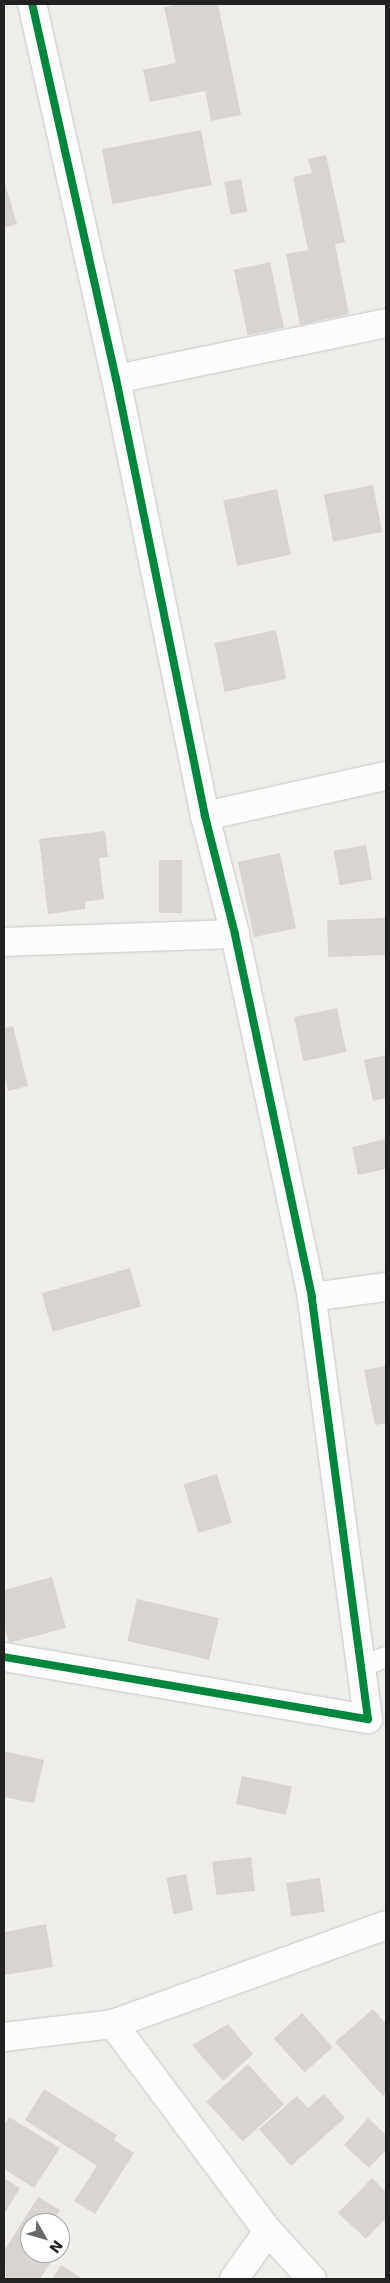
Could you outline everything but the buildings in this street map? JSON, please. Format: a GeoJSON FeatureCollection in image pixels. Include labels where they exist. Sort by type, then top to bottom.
{"type":"FeatureCollection","features":[{"type":"Feature","properties":{"kind":"street"},"geometry":{"type":"LineString","coordinates":[[4,1657],[368,1719],[312,1297],[235,934],[205,816],[116,379],[32,4]]}},
{"type":"Feature","properties":{"kind":"street"},"geometry":{"type":"LineString","coordinates":[[116,379],[386,323]]}},
{"type":"Feature","properties":{"kind":"street"},"geometry":{"type":"LineString","coordinates":[[205,816],[386,776]]}},
{"type":"Feature","properties":{"kind":"street"},"geometry":{"type":"LineString","coordinates":[[4,942],[235,934]]}},
{"type":"Feature","properties":{"kind":"street"},"geometry":{"type":"LineString","coordinates":[[312,1297],[386,1287]]}},
{"type":"Feature","properties":{"kind":"street"},"geometry":{"type":"LineString","coordinates":[[4,2037],[114,2024],[386,1925]]}},
{"type":"Feature","properties":{"kind":"street"},"geometry":{"type":"LineString","coordinates":[[114,2024],[268,2231],[312,2279]]}},
{"type":"Feature","properties":{"kind":"street"},"geometry":{"type":"LineString","coordinates":[[234,2279],[268,2231]]}},
{"type":"Feature","properties":{"kind":"lane"},"geometry":{"type":"LineString","coordinates":[[361,1667],[386,1656]]}},
{"type":"Feature","properties":{"kind":"cycle path"},"geometry":{"type":"LineString","coordinates":[[4,1657],[368,1719],[312,1297],[235,934],[205,816],[116,379],[32,4]]}}]}
